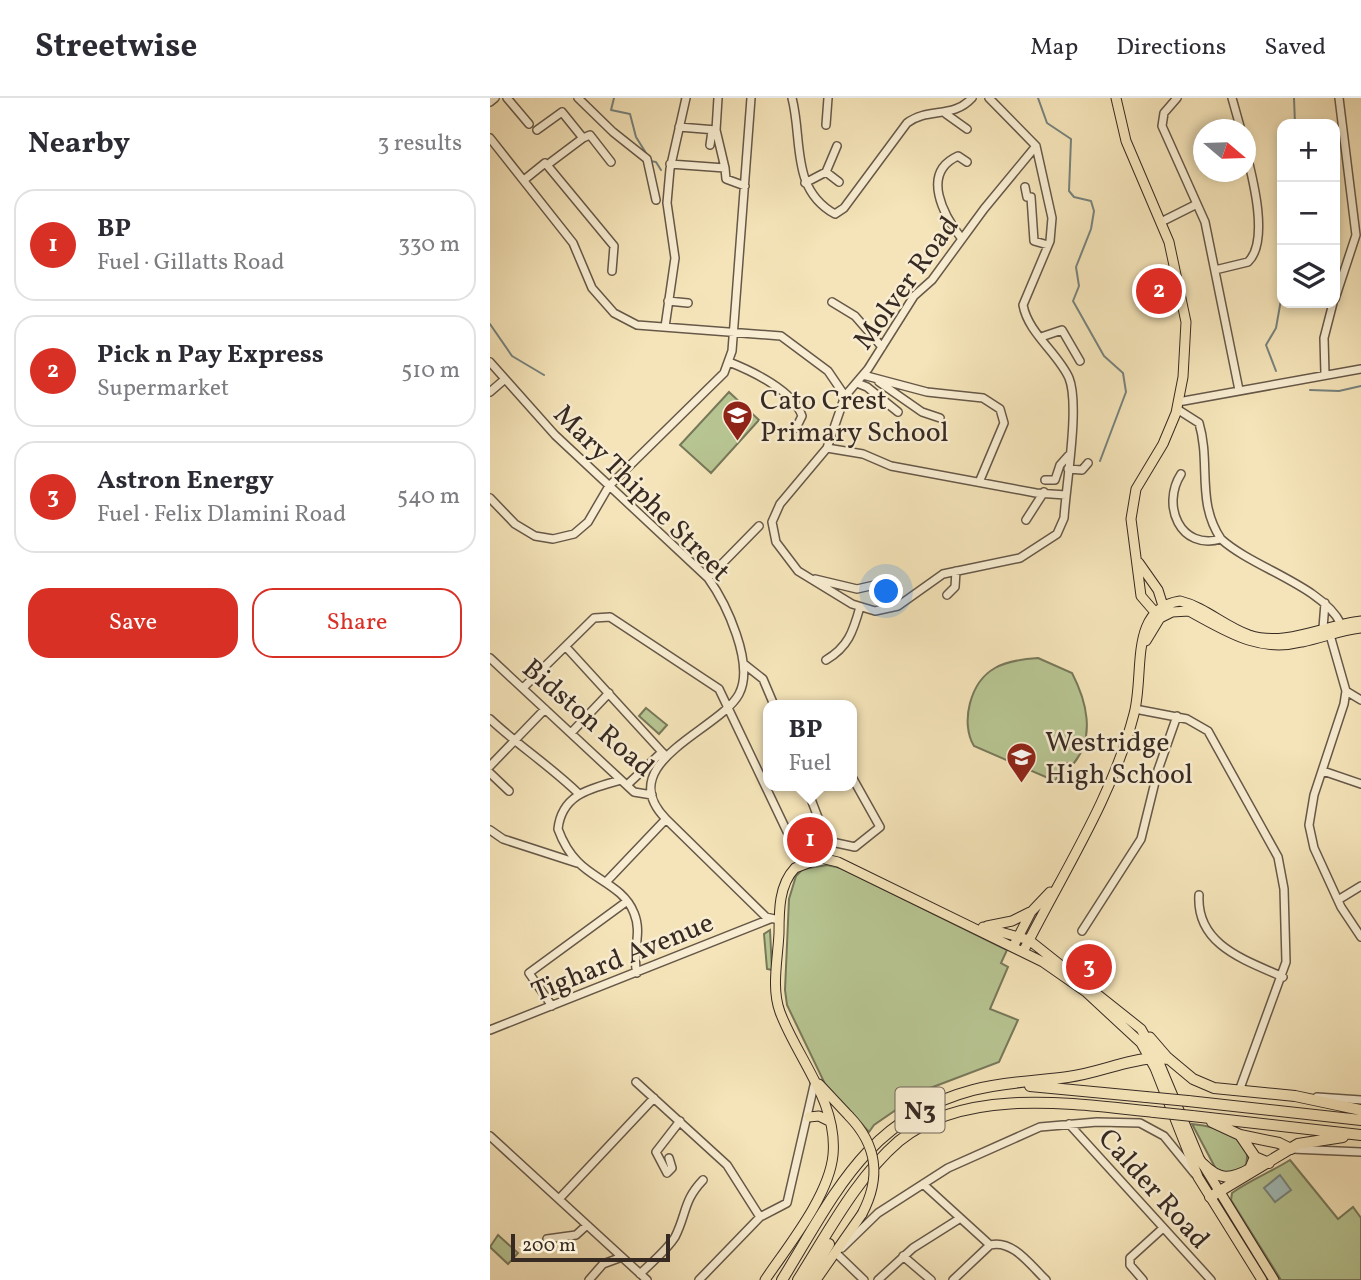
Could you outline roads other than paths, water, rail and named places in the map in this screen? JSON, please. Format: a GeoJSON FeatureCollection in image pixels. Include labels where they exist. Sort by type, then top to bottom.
{"type":"FeatureCollection","features":[{"type":"Feature","properties":{"kind":"highway"},"geometry":{"type":"LineString","coordinates":[[1012,1084],[1071,1077],[1153,1058],[1169,1059],[1202,1083],[1239,1091],[1295,1096],[1361,1110]]}},
{"type":"Feature","properties":{"kind":"highway","name":"N3"},"geometry":{"type":"LineString","coordinates":[[782,1280],[849,1172],[869,1147],[913,1113],[943,1099],[975,1089],[1012,1084],[1361,1120]]}},
{"type":"Feature","properties":{"kind":"highway","name":"N3"},"geometry":{"type":"LineString","coordinates":[[798,1280],[852,1196],[900,1141],[922,1126],[953,1114],[1027,1103],[1076,1104],[1361,1135]]}},
{"type":"Feature","properties":{"kind":"highway"},"geometry":{"type":"LineString","coordinates":[[1195,1117],[1240,1135],[1279,1143],[1291,1149]]}},
{"type":"Feature","properties":{"kind":"highway"},"geometry":{"type":"LineString","coordinates":[[1240,1135],[1255,1157],[1269,1163]]}},
{"type":"Feature","properties":{"kind":"highway"},"geometry":{"type":"LineString","coordinates":[[1208,1195],[1291,1149],[1317,1139],[1361,1135]]}},
{"type":"Feature","properties":{"kind":"highway"},"geometry":{"type":"LineString","coordinates":[[1219,1188],[1231,1178],[1250,1169],[1255,1157]]}},
{"type":"Feature","properties":{"kind":"highway"},"geometry":{"type":"LineString","coordinates":[[1203,1164],[1215,1175],[1231,1178]]}},
{"type":"Feature","properties":{"kind":"highway"},"geometry":{"type":"LineString","coordinates":[[808,1280],[852,1196]]}},
{"type":"Feature","properties":{"kind":"main road"},"geometry":{"type":"LineString","coordinates":[[1023,952],[1054,888],[1094,818],[1135,709],[1143,653],[1143,630],[1131,519],[1136,489],[1168,435],[1177,405],[1186,322],[1177,271],[1161,222],[1126,141],[1120,99]]}},
{"type":"Feature","properties":{"kind":"main road"},"geometry":{"type":"LineString","coordinates":[[1137,558],[1152,581],[1161,613],[1149,633],[1143,653]]}},
{"type":"Feature","properties":{"kind":"main road"},"geometry":{"type":"LineString","coordinates":[[1152,581],[1180,601],[1233,628],[1264,639],[1361,628]]}},
{"type":"Feature","properties":{"kind":"main road"},"geometry":{"type":"LineString","coordinates":[[1141,596],[1161,613],[1189,611],[1228,633],[1264,645],[1300,643],[1341,624],[1361,621]]}},
{"type":"Feature","properties":{"kind":"main road"},"geometry":{"type":"LineString","coordinates":[[1143,630],[1161,613],[1180,601]]}},
{"type":"Feature","properties":{"kind":"main road"},"geometry":{"type":"LineString","coordinates":[[765,1280],[819,1195],[831,1168],[833,1142],[829,1121],[815,1081],[777,1001],[774,920],[786,882],[802,863],[826,859],[870,876],[968,923],[1064,974],[1131,1031],[1153,1058],[1198,1177],[1262,1280]]}},
{"type":"Feature","properties":{"kind":"main road"},"geometry":{"type":"LineString","coordinates":[[1013,947],[1031,912],[1054,888]]}},
{"type":"Feature","properties":{"kind":"main road"},"geometry":{"type":"LineString","coordinates":[[982,926],[1012,921],[1031,912]]}},
{"type":"Feature","properties":{"kind":"main road"},"geometry":{"type":"LineString","coordinates":[[968,923],[1030,940],[1141,1029],[1169,1059]]}},
{"type":"Feature","properties":{"kind":"main road"},"geometry":{"type":"LineString","coordinates":[[1141,1029],[1203,1164],[1274,1280]]}},
{"type":"Feature","properties":{"kind":"main road"},"geometry":{"type":"LineString","coordinates":[[815,1081],[864,1134],[873,1154],[874,1184],[862,1214],[837,1254],[816,1280]]}},
{"type":"Feature","properties":{"kind":"main road"},"geometry":{"type":"LineString","coordinates":[[809,1117],[819,1116],[829,1121]]}},
{"type":"Feature","properties":{"kind":"street"},"geometry":{"type":"LineString","coordinates":[[490,102],[495,98]]}},
{"type":"Feature","properties":{"kind":"street"},"geometry":{"type":"LineString","coordinates":[[507,98],[529,124]]}},
{"type":"Feature","properties":{"kind":"street"},"geometry":{"type":"LineString","coordinates":[[578,98],[612,132],[647,159],[656,200]]}},
{"type":"Feature","properties":{"kind":"street"},"geometry":{"type":"LineString","coordinates":[[665,327],[675,258],[667,203],[670,164],[686,98]]}},
{"type":"Feature","properties":{"kind":"street"},"geometry":{"type":"LineString","coordinates":[[710,145],[718,98]]}},
{"type":"Feature","properties":{"kind":"street"},"geometry":{"type":"LineString","coordinates":[[490,498],[524,532],[553,539],[574,534],[588,522],[609,486],[712,385],[729,362],[751,98]]}},
{"type":"Feature","properties":{"kind":"street"},"geometry":{"type":"LineString","coordinates":[[792,98],[804,183],[818,202],[839,213],[908,123],[919,116],[946,114],[963,107],[972,98]]}},
{"type":"Feature","properties":{"kind":"street"},"geometry":{"type":"LineString","coordinates":[[826,125],[828,98]]}},
{"type":"Feature","properties":{"kind":"street"},"geometry":{"type":"LineString","coordinates":[[815,579],[860,607],[875,611],[898,606],[934,579],[956,571],[1016,559],[1060,530],[1074,405],[1071,384],[1023,305],[1048,245],[1052,218],[1036,146],[989,98]]}},
{"type":"Feature","properties":{"kind":"street"},"geometry":{"type":"LineString","coordinates":[[1177,98],[1164,113],[1162,126],[1205,222],[1239,390]]}},
{"type":"Feature","properties":{"kind":"street"},"geometry":{"type":"LineString","coordinates":[[1232,98],[1238,119]]}},
{"type":"Feature","properties":{"kind":"street"},"geometry":{"type":"LineString","coordinates":[[1339,98],[1355,218],[1355,257],[1340,288]]}},
{"type":"Feature","properties":{"kind":"street"},"geometry":{"type":"LineString","coordinates":[[537,130],[561,112],[583,138]]}},
{"type":"Feature","properties":{"kind":"street"},"geometry":{"type":"LineString","coordinates":[[946,114],[967,128]]}},
{"type":"Feature","properties":{"kind":"street"},"geometry":{"type":"LineString","coordinates":[[679,127],[714,131]]}},
{"type":"Feature","properties":{"kind":"street"},"geometry":{"type":"LineString","coordinates":[[714,131],[726,179],[745,186]]}},
{"type":"Feature","properties":{"kind":"street"},"geometry":{"type":"LineString","coordinates":[[611,162],[590,135],[547,165],[614,246],[612,271]]}},
{"type":"Feature","properties":{"kind":"street"},"geometry":{"type":"LineString","coordinates":[[490,138],[573,243],[593,288],[606,306],[631,323],[775,334],[787,339],[828,371],[845,396]]}},
{"type":"Feature","properties":{"kind":"street"},"geometry":{"type":"LineString","coordinates":[[804,183],[826,172],[837,146]]}},
{"type":"Feature","properties":{"kind":"street","name":"Molver Road"},"geometry":{"type":"LineString","coordinates":[[815,579],[798,571],[782,552],[773,532],[772,518],[780,504],[827,448],[845,396],[863,375],[914,296],[932,280],[1036,146]]}},
{"type":"Feature","properties":{"kind":"street"},"geometry":{"type":"LineString","coordinates":[[962,239],[944,214],[937,179],[939,172],[951,159],[958,156],[967,162]]}},
{"type":"Feature","properties":{"kind":"street"},"geometry":{"type":"LineString","coordinates":[[524,180],[545,163]]}},
{"type":"Feature","properties":{"kind":"street"},"geometry":{"type":"LineString","coordinates":[[670,164],[725,168]]}},
{"type":"Feature","properties":{"kind":"street"},"geometry":{"type":"LineString","coordinates":[[826,172],[839,182]]}},
{"type":"Feature","properties":{"kind":"street"},"geometry":{"type":"LineString","coordinates":[[1216,270],[1248,262],[1257,247],[1257,200],[1253,182]]}},
{"type":"Feature","properties":{"kind":"street"},"geometry":{"type":"LineString","coordinates":[[1025,187],[1027,197],[1031,197],[1034,241],[1048,245]]}},
{"type":"Feature","properties":{"kind":"street"},"geometry":{"type":"LineString","coordinates":[[1161,222],[1197,204]]}},
{"type":"Feature","properties":{"kind":"street"},"geometry":{"type":"LineString","coordinates":[[668,300],[688,303]]}},
{"type":"Feature","properties":{"kind":"street"},"geometry":{"type":"LineString","coordinates":[[832,302],[855,316],[882,347]]}},
{"type":"Feature","properties":{"kind":"street"},"geometry":{"type":"LineString","coordinates":[[1325,374],[1324,338],[1332,308]]}},
{"type":"Feature","properties":{"kind":"street"},"geometry":{"type":"LineString","coordinates":[[1041,337],[1062,330],[1080,361]]}},
{"type":"Feature","properties":{"kind":"street","name":"Mary Thiphe Street"},"geometry":{"type":"LineString","coordinates":[[490,362],[555,435],[708,578],[724,604],[744,664]]}},
{"type":"Feature","properties":{"kind":"street"},"geometry":{"type":"LineString","coordinates":[[729,362],[764,377],[797,407],[802,416],[796,428]]}},
{"type":"Feature","properties":{"kind":"street"},"geometry":{"type":"LineString","coordinates":[[1177,405],[1239,390],[1361,369]]}},
{"type":"Feature","properties":{"kind":"street"},"geometry":{"type":"LineString","coordinates":[[863,375],[927,391],[983,398],[1000,409],[1004,423],[1001,436],[980,480]]}},
{"type":"Feature","properties":{"kind":"street"},"geometry":{"type":"LineString","coordinates":[[490,392],[505,379]]}},
{"type":"Feature","properties":{"kind":"street"},"geometry":{"type":"LineString","coordinates":[[875,379],[922,412],[940,418]]}},
{"type":"Feature","properties":{"kind":"street"},"geometry":{"type":"LineString","coordinates":[[857,383],[867,387],[898,412]]}},
{"type":"Feature","properties":{"kind":"street"},"geometry":{"type":"LineString","coordinates":[[1177,405],[1199,423],[1205,500],[1210,520],[1221,539],[1236,552],[1325,603],[1341,624]]}},
{"type":"Feature","properties":{"kind":"street"},"geometry":{"type":"LineString","coordinates":[[827,448],[870,456],[891,466],[1066,495]]}},
{"type":"Feature","properties":{"kind":"street"},"geometry":{"type":"LineString","coordinates":[[1045,480],[1055,480],[1060,465],[1069,455]]}},
{"type":"Feature","properties":{"kind":"street"},"geometry":{"type":"LineString","coordinates":[[1068,469],[1082,470],[1088,463]]}},
{"type":"Feature","properties":{"kind":"street"},"geometry":{"type":"LineString","coordinates":[[1181,474],[1171,499],[1183,529],[1202,542],[1221,539]]}},
{"type":"Feature","properties":{"kind":"street"},"geometry":{"type":"LineString","coordinates":[[1026,520],[1044,492]]}},
{"type":"Feature","properties":{"kind":"street"},"geometry":{"type":"LineString","coordinates":[[708,578],[759,526]]}},
{"type":"Feature","properties":{"kind":"street"},"geometry":{"type":"LineString","coordinates":[[947,595],[955,587],[956,571]]}},
{"type":"Feature","properties":{"kind":"street"},"geometry":{"type":"LineString","coordinates":[[815,579],[857,589],[892,581]]}},
{"type":"Feature","properties":{"kind":"street"},"geometry":{"type":"LineString","coordinates":[[1325,603],[1327,632],[1346,691],[1343,714],[1311,807],[1309,825],[1314,848],[1338,900],[1361,937]]}},
{"type":"Feature","properties":{"kind":"street"},"geometry":{"type":"LineString","coordinates":[[826,660],[843,650],[853,633],[860,607]]}},
{"type":"Feature","properties":{"kind":"street"},"geometry":{"type":"LineString","coordinates":[[524,687],[596,616],[610,617],[715,685],[729,708],[763,780]]}},
{"type":"Feature","properties":{"kind":"street"},"geometry":{"type":"LineString","coordinates":[[566,647],[664,754]]}},
{"type":"Feature","properties":{"kind":"street","name":"Bidston Road"},"geometry":{"type":"LineString","coordinates":[[490,658],[638,794],[652,795],[657,810],[774,920]]}},
{"type":"Feature","properties":{"kind":"street"},"geometry":{"type":"LineString","coordinates":[[744,664],[763,679],[772,700]]}},
{"type":"Feature","properties":{"kind":"street"},"geometry":{"type":"LineString","coordinates":[[578,863],[558,829],[567,805],[578,793],[624,782],[729,708],[742,685],[744,664]]}},
{"type":"Feature","properties":{"kind":"street"},"geometry":{"type":"LineString","coordinates":[[1346,691],[1361,701]]}},
{"type":"Feature","properties":{"kind":"street"},"geometry":{"type":"LineString","coordinates":[[571,733],[609,693]]}},
{"type":"Feature","properties":{"kind":"street"},"geometry":{"type":"LineString","coordinates":[[490,766],[545,709]]}},
{"type":"Feature","properties":{"kind":"street"},"geometry":{"type":"LineString","coordinates":[[1135,709],[1177,716],[1208,730],[1275,846],[1283,878],[1286,962],[1283,977],[1239,1091]]}},
{"type":"Feature","properties":{"kind":"street"},"geometry":{"type":"LineString","coordinates":[[1082,931],[1141,839],[1158,770],[1177,716]]}},
{"type":"Feature","properties":{"kind":"street"},"geometry":{"type":"LineString","coordinates":[[490,719],[514,741],[554,769],[578,793]]}},
{"type":"Feature","properties":{"kind":"street"},"geometry":{"type":"LineString","coordinates":[[652,795],[653,777],[664,754]]}},
{"type":"Feature","properties":{"kind":"street"},"geometry":{"type":"LineString","coordinates":[[1323,771],[1361,784]]}},
{"type":"Feature","properties":{"kind":"street"},"geometry":{"type":"LineString","coordinates":[[490,773],[509,791]]}},
{"type":"Feature","properties":{"kind":"street"},"geometry":{"type":"LineString","coordinates":[[827,841],[855,847],[880,827],[857,786]]}},
{"type":"Feature","properties":{"kind":"street"},"geometry":{"type":"LineString","coordinates":[[768,791],[802,863]]}},
{"type":"Feature","properties":{"kind":"street"},"geometry":{"type":"LineString","coordinates":[[808,791],[827,841],[826,859]]}},
{"type":"Feature","properties":{"kind":"street"},"geometry":{"type":"LineString","coordinates":[[607,881],[666,819]]}},
{"type":"Feature","properties":{"kind":"street"},"geometry":{"type":"LineString","coordinates":[[490,830],[503,839],[578,863],[607,881],[634,912],[638,928],[637,973]]}},
{"type":"Feature","properties":{"kind":"street"},"geometry":{"type":"LineString","coordinates":[[1338,900],[1361,886]]}},
{"type":"Feature","properties":{"kind":"street"},"geometry":{"type":"LineString","coordinates":[[1199,895],[1199,913],[1219,945],[1283,977]]}},
{"type":"Feature","properties":{"kind":"street"},"geometry":{"type":"LineString","coordinates":[[552,1006],[529,973],[626,902]]}},
{"type":"Feature","properties":{"kind":"street","name":"Tighard Avenue"},"geometry":{"type":"LineString","coordinates":[[490,1030],[774,920]]}},
{"type":"Feature","properties":{"kind":"street"},"geometry":{"type":"LineString","coordinates":[[699,1280],[760,1217],[784,1207],[789,1199],[815,1081]]}},
{"type":"Feature","properties":{"kind":"street"},"geometry":{"type":"LineString","coordinates":[[636,1082],[736,1175],[760,1217]]}},
{"type":"Feature","properties":{"kind":"street"},"geometry":{"type":"LineString","coordinates":[[1295,1096],[1361,1100]]}},
{"type":"Feature","properties":{"kind":"street"},"geometry":{"type":"LineString","coordinates":[[559,1199],[654,1098]]}},
{"type":"Feature","properties":{"kind":"street"},"geometry":{"type":"LineString","coordinates":[[668,1158],[672,1168],[667,1173],[656,1152],[680,1121]]}},
{"type":"Feature","properties":{"kind":"street"},"geometry":{"type":"LineString","coordinates":[[864,1280],[837,1254],[869,1220],[968,1157],[1023,1132],[1069,1124],[1128,1122],[1152,1128],[1164,1136],[1198,1177]]}},
{"type":"Feature","properties":{"kind":"street","name":"Calder Road"},"geometry":{"type":"LineString","coordinates":[[1069,1124],[1210,1280]]}},
{"type":"Feature","properties":{"kind":"street"},"geometry":{"type":"LineString","coordinates":[[490,1136],[647,1280]]}},
{"type":"Feature","properties":{"kind":"street"},"geometry":{"type":"LineString","coordinates":[[1291,1149],[1360,1154]]}},
{"type":"Feature","properties":{"kind":"street"},"geometry":{"type":"LineString","coordinates":[[640,1273],[674,1238],[686,1216],[688,1197],[703,1180]]}},
{"type":"Feature","properties":{"kind":"street"},"geometry":{"type":"LineString","coordinates":[[923,1184],[990,1245]]}},
{"type":"Feature","properties":{"kind":"street"},"geometry":{"type":"LineString","coordinates":[[878,1280],[903,1256],[959,1219]]}},
{"type":"Feature","properties":{"kind":"street"},"geometry":{"type":"LineString","coordinates":[[547,1239],[576,1235],[587,1225]]}},
{"type":"Feature","properties":{"kind":"street"},"geometry":{"type":"LineString","coordinates":[[1143,1280],[1130,1265],[1130,1258],[1162,1229]]}},
{"type":"Feature","properties":{"kind":"street"},"geometry":{"type":"LineString","coordinates":[[603,1264],[606,1242]]}},
{"type":"Feature","properties":{"kind":"street"},"geometry":{"type":"LineString","coordinates":[[953,1280],[990,1245],[1003,1243],[1012,1247],[1046,1280]]}},
{"type":"Feature","properties":{"kind":"street"},"geometry":{"type":"LineString","coordinates":[[903,1256],[931,1280]]}},
{"type":"Feature","properties":{"kind":"street"},"geometry":{"type":"LineString","coordinates":[[589,1280],[603,1264],[622,1257]]}},
{"type":"Feature","properties":{"kind":"water"},"geometry":{"type":"Polygon","coordinates":[[[1280,1175],[1291,1190],[1275,1202],[1264,1188],[1280,1175]]]}},
{"type":"Feature","properties":{"kind":"waterway"},"geometry":{"type":"LineString","coordinates":[[614,98],[611,110],[630,114],[636,137],[646,153]]}},
{"type":"Feature","properties":{"kind":"waterway"},"geometry":{"type":"LineString","coordinates":[[1038,98],[1047,123],[1071,139],[1069,191],[1074,197],[1091,201],[1094,211],[1091,229],[1076,267],[1079,286],[1073,301],[1104,356],[1123,373],[1126,392],[1100,461]]}},
{"type":"Feature","properties":{"kind":"waterway"},"geometry":{"type":"LineString","coordinates":[[1294,98],[1295,119]]}},
{"type":"Feature","properties":{"kind":"waterway"},"geometry":{"type":"LineString","coordinates":[[650,161],[656,162],[661,170]]}},
{"type":"Feature","properties":{"kind":"waterway"},"geometry":{"type":"LineString","coordinates":[[1276,371],[1266,345],[1276,328],[1280,308]]}},
{"type":"Feature","properties":{"kind":"waterway"},"geometry":{"type":"LineString","coordinates":[[490,324],[512,356],[544,375]]}},
{"type":"Feature","properties":{"kind":"waterway"},"geometry":{"type":"LineString","coordinates":[[1310,390],[1339,391],[1361,386]]}},
{"type":"Feature","properties":{"kind":"place","name":"Pick n Pay Express"},"geometry":{"type":"Point","coordinates":[1159,291]}},
{"type":"Feature","properties":{"kind":"place","name":"Cato Crest Primary School"},"geometry":{"type":"Point","coordinates":[737,442]}},
{"type":"Feature","properties":{"kind":"place","name":"Westridge High School"},"geometry":{"type":"Point","coordinates":[1022,784]}},
{"type":"Feature","properties":{"kind":"place","name":"BP"},"geometry":{"type":"Point","coordinates":[810,840]}},
{"type":"Feature","properties":{"kind":"place","name":"Astron Energy"},"geometry":{"type":"Point","coordinates":[1089,967]}}]}
